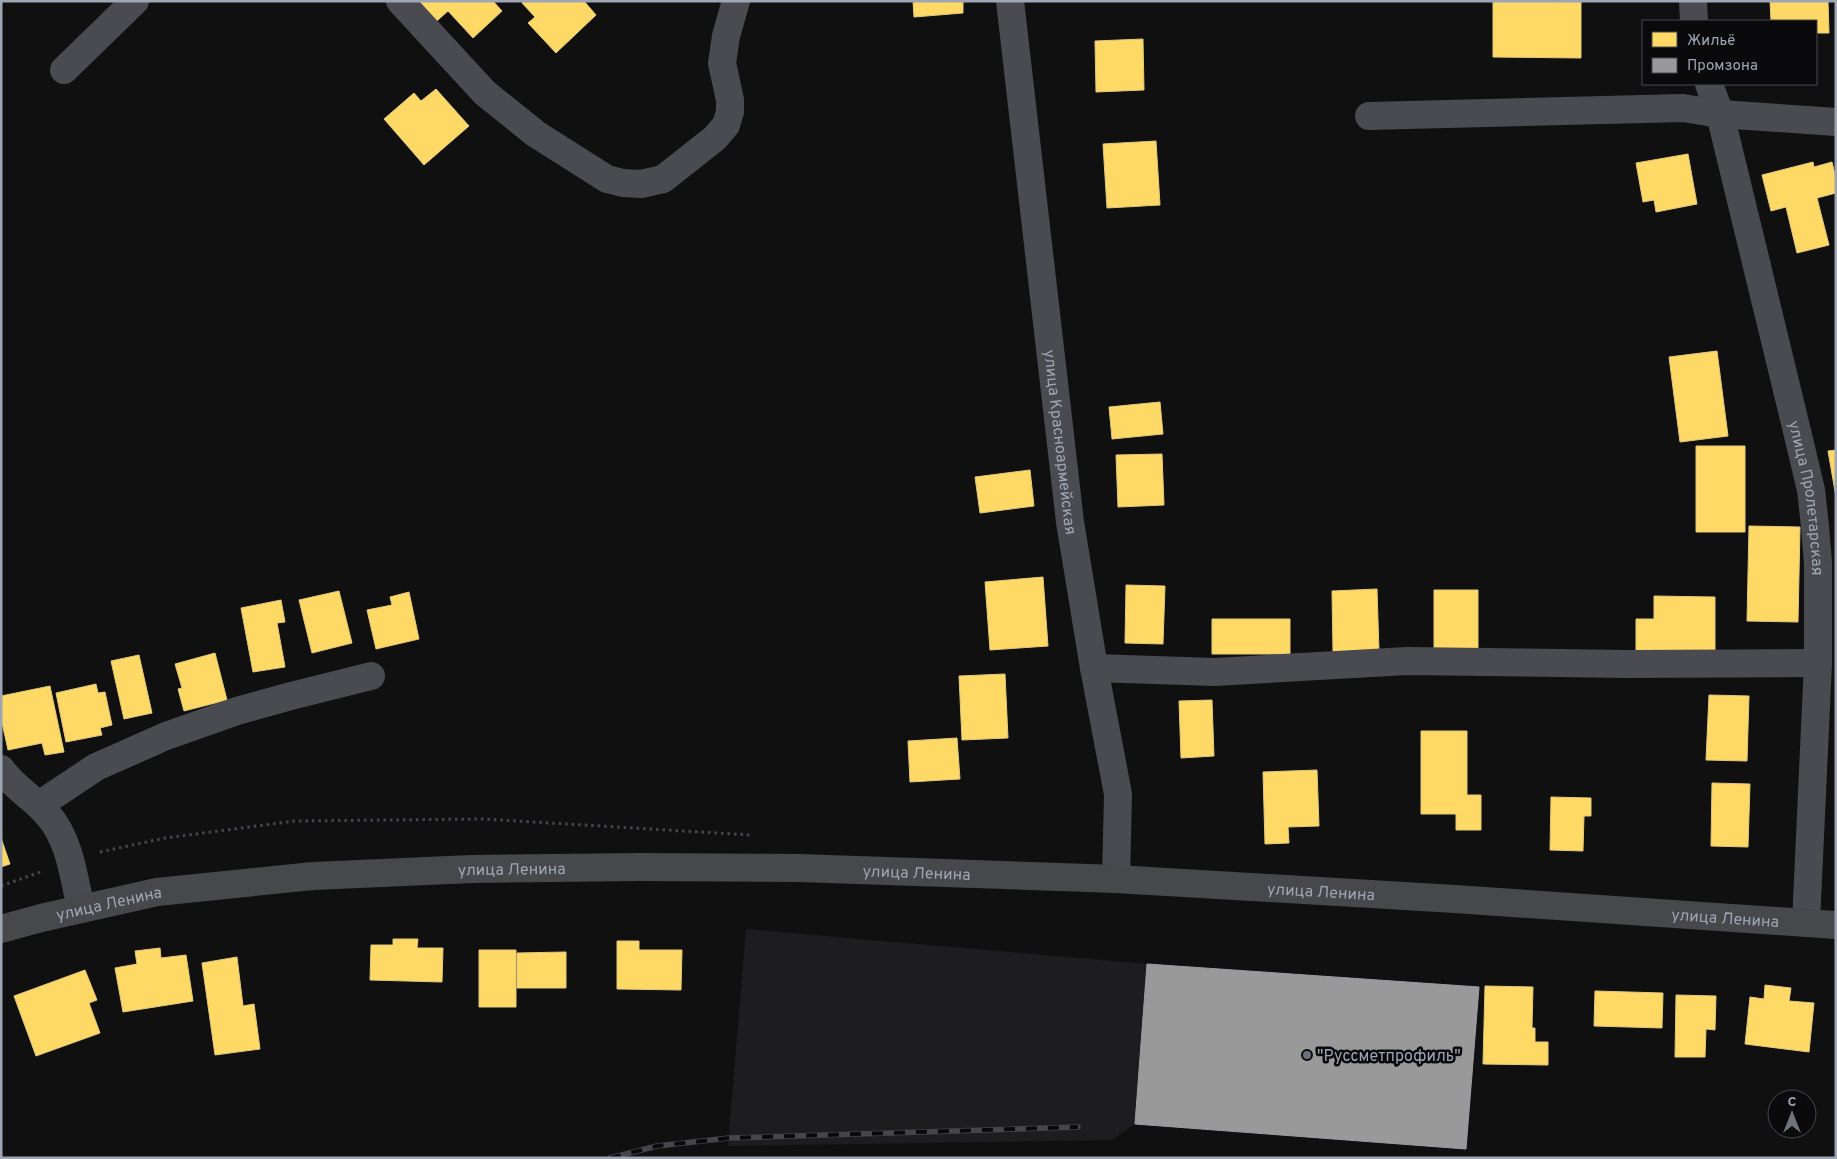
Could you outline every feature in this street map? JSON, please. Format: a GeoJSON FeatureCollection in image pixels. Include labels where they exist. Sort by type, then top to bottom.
{"type":"FeatureCollection","features":[{"type":"Feature","properties":{"kind":"main road","name":"улица Ленина"},"geometry":{"type":"LineString","coordinates":[[1,929],[157,892],[303,876],[472,868],[640,867],[800,868],[1116,879],[1455,899],[1836,926]]}},
{"type":"Feature","properties":{"kind":"street"},"geometry":{"type":"LineString","coordinates":[[64,70],[136,1]]}},
{"type":"Feature","properties":{"kind":"street"},"geometry":{"type":"LineString","coordinates":[[400,1],[485,92],[536,134],[607,179],[623,183],[642,184],[663,179],[715,138],[726,125],[730,112],[730,100],[722,63],[726,36],[736,1]]}},
{"type":"Feature","properties":{"kind":"street","name":"улица Красноармейская"},"geometry":{"type":"LineString","coordinates":[[1010,1],[1070,522],[1094,668],[1118,794],[1116,879]]}},
{"type":"Feature","properties":{"kind":"street"},"geometry":{"type":"LineString","coordinates":[[1693,1],[1694,20]]}},
{"type":"Feature","properties":{"kind":"street","name":"улица Пролетарская"},"geometry":{"type":"LineString","coordinates":[[1709,85],[1720,114],[1811,490],[1818,563],[1824,672],[1806,923]]}},
{"type":"Feature","properties":{"kind":"street"},"geometry":{"type":"LineString","coordinates":[[1369,116],[1684,108],[1720,114],[1836,122]]}},
{"type":"Feature","properties":{"kind":"street"},"geometry":{"type":"LineString","coordinates":[[1094,668],[1215,672],[1407,661],[1627,664],[1824,672]]}},
{"type":"Feature","properties":{"kind":"street"},"geometry":{"type":"LineString","coordinates":[[38,805],[96,767],[166,736],[291,696],[371,676]]}},
{"type":"Feature","properties":{"kind":"street"},"geometry":{"type":"LineString","coordinates":[[1,769],[7,779],[38,805],[58,827],[70,862],[81,909]]}},
{"type":"Feature","properties":{"kind":"shaded area"},"geometry":{"type":"Polygon","coordinates":[[[746,929],[1147,964],[1135,1124],[1112,1140],[728,1146],[746,929]]]}},
{"type":"Feature","properties":{"kind":"building: Жильё"},"geometry":{"type":"Polygon","coordinates":[[[406,1],[493,1],[502,11],[473,38],[448,11],[430,27],[406,1]]]}},
{"type":"Feature","properties":{"kind":"building: Жильё"},"geometry":{"type":"Polygon","coordinates":[[[524,1],[584,1],[596,15],[556,53],[528,23],[535,17],[522,3],[524,1]]]}},
{"type":"Feature","properties":{"kind":"building: Жильё"},"geometry":{"type":"Polygon","coordinates":[[[913,1],[963,1],[963,13],[914,17],[913,1]]]}},
{"type":"Feature","properties":{"kind":"building: Жильё"},"geometry":{"type":"Polygon","coordinates":[[[1493,1],[1581,2],[1581,58],[1493,57],[1493,1]]]}},
{"type":"Feature","properties":{"kind":"building: Жильё"},"geometry":{"type":"Polygon","coordinates":[[[1770,1],[1828,1],[1829,33],[1817,33],[1817,20],[1771,20],[1770,1]]]}},
{"type":"Feature","properties":{"kind":"building: Жильё"},"geometry":{"type":"Polygon","coordinates":[[[1143,39],[1144,90],[1096,92],[1095,41],[1143,39]]]}},
{"type":"Feature","properties":{"kind":"building: Жильё"},"geometry":{"type":"Polygon","coordinates":[[[436,89],[469,126],[424,165],[384,119],[414,93],[421,101],[436,89]]]}},
{"type":"Feature","properties":{"kind":"building: Жильё"},"geometry":{"type":"Polygon","coordinates":[[[1156,141],[1160,205],[1107,208],[1103,144],[1156,141]]]}},
{"type":"Feature","properties":{"kind":"building: Жильё"},"geometry":{"type":"Polygon","coordinates":[[[1688,154],[1697,204],[1656,212],[1654,200],[1643,202],[1636,163],[1688,154]]]}},
{"type":"Feature","properties":{"kind":"building: Жильё"},"geometry":{"type":"Polygon","coordinates":[[[1813,162],[1814,167],[1832,162],[1836,179],[1836,193],[1817,198],[1829,245],[1797,253],[1786,207],[1771,211],[1762,175],[1813,162]]]}},
{"type":"Feature","properties":{"kind":"building: Жильё"},"geometry":{"type":"Polygon","coordinates":[[[1717,351],[1728,436],[1680,442],[1669,357],[1717,351]]]}},
{"type":"Feature","properties":{"kind":"building: Жильё"},"geometry":{"type":"Polygon","coordinates":[[[1160,402],[1163,434],[1112,439],[1109,407],[1160,402]]]}},
{"type":"Feature","properties":{"kind":"building: Жильё"},"geometry":{"type":"Polygon","coordinates":[[[1696,446],[1745,446],[1745,532],[1696,532],[1696,446]]]}},
{"type":"Feature","properties":{"kind":"building: Жильё"},"geometry":{"type":"Polygon","coordinates":[[[1836,450],[1836,497],[1828,451],[1836,450]]]}},
{"type":"Feature","properties":{"kind":"building: Жильё"},"geometry":{"type":"Polygon","coordinates":[[[1162,454],[1164,505],[1118,507],[1116,455],[1162,454]]]}},
{"type":"Feature","properties":{"kind":"building: Жильё"},"geometry":{"type":"Polygon","coordinates":[[[1030,470],[1034,506],[980,513],[975,477],[1030,470]]]}},
{"type":"Feature","properties":{"kind":"building: Жильё"},"geometry":{"type":"Polygon","coordinates":[[[1749,526],[1800,527],[1798,622],[1747,621],[1749,526]]]}},
{"type":"Feature","properties":{"kind":"building: Жильё"},"geometry":{"type":"Polygon","coordinates":[[[1043,577],[1048,646],[990,650],[985,582],[1043,577]]]}},
{"type":"Feature","properties":{"kind":"building: Жильё"},"geometry":{"type":"Polygon","coordinates":[[[1126,585],[1165,586],[1163,644],[1125,643],[1126,585]]]}},
{"type":"Feature","properties":{"kind":"building: Жильё"},"geometry":{"type":"Polygon","coordinates":[[[1377,589],[1379,651],[1333,652],[1332,591],[1377,589]]]}},
{"type":"Feature","properties":{"kind":"building: Жильё"},"geometry":{"type":"Polygon","coordinates":[[[1434,590],[1478,590],[1478,651],[1434,651],[1434,590]]]}},
{"type":"Feature","properties":{"kind":"building: Жильё"},"geometry":{"type":"Polygon","coordinates":[[[339,591],[352,643],[312,653],[299,600],[339,591]]]}},
{"type":"Feature","properties":{"kind":"building: Жильё"},"geometry":{"type":"Polygon","coordinates":[[[409,592],[419,639],[376,649],[367,610],[392,605],[390,597],[409,592]]]}},
{"type":"Feature","properties":{"kind":"building: Жильё"},"geometry":{"type":"Polygon","coordinates":[[[1654,596],[1715,597],[1715,653],[1636,652],[1636,619],[1654,619],[1654,596]]]}},
{"type":"Feature","properties":{"kind":"building: Жильё"},"geometry":{"type":"Polygon","coordinates":[[[281,600],[285,622],[277,623],[285,667],[253,672],[241,608],[281,600]]]}},
{"type":"Feature","properties":{"kind":"building: Жильё"},"geometry":{"type":"Polygon","coordinates":[[[1212,619],[1290,619],[1290,654],[1212,654],[1212,619]]]}},
{"type":"Feature","properties":{"kind":"building: Жильё"},"geometry":{"type":"Polygon","coordinates":[[[215,653],[227,700],[184,711],[178,689],[182,688],[175,664],[215,653]]]}},
{"type":"Feature","properties":{"kind":"building: Жильё"},"geometry":{"type":"Polygon","coordinates":[[[139,655],[152,713],[124,719],[111,661],[139,655]]]}},
{"type":"Feature","properties":{"kind":"building: Жильё"},"geometry":{"type":"Polygon","coordinates":[[[1005,674],[1008,738],[962,740],[959,676],[1005,674]]]}},
{"type":"Feature","properties":{"kind":"building: Жильё"},"geometry":{"type":"Polygon","coordinates":[[[96,684],[98,693],[105,692],[112,725],[100,728],[102,735],[66,742],[56,693],[96,684]]]}},
{"type":"Feature","properties":{"kind":"building: Жильё"},"geometry":{"type":"Polygon","coordinates":[[[50,686],[64,752],[45,755],[42,743],[8,750],[1,718],[1,696],[50,686]]]}},
{"type":"Feature","properties":{"kind":"building: Жильё"},"geometry":{"type":"Polygon","coordinates":[[[1709,695],[1749,696],[1747,761],[1706,760],[1709,695]]]}},
{"type":"Feature","properties":{"kind":"building: Жильё"},"geometry":{"type":"Polygon","coordinates":[[[1212,700],[1214,756],[1181,758],[1179,701],[1212,700]]]}},
{"type":"Feature","properties":{"kind":"building: Жильё"},"geometry":{"type":"Polygon","coordinates":[[[1421,731],[1467,731],[1467,795],[1481,795],[1481,830],[1456,830],[1456,814],[1421,814],[1421,731]]]}},
{"type":"Feature","properties":{"kind":"building: Жильё"},"geometry":{"type":"Polygon","coordinates":[[[957,738],[960,779],[910,782],[908,741],[957,738]]]}},
{"type":"Feature","properties":{"kind":"building: Жильё"},"geometry":{"type":"Polygon","coordinates":[[[1317,770],[1319,826],[1288,827],[1289,843],[1265,844],[1263,772],[1317,770]]]}},
{"type":"Feature","properties":{"kind":"building: Жильё"},"geometry":{"type":"Polygon","coordinates":[[[1712,783],[1750,784],[1748,847],[1711,846],[1712,783]]]}},
{"type":"Feature","properties":{"kind":"building: Жильё"},"geometry":{"type":"Polygon","coordinates":[[[1551,797],[1591,798],[1591,816],[1584,816],[1583,851],[1550,850],[1551,797]]]}},
{"type":"Feature","properties":{"kind":"building: Жильё"},"geometry":{"type":"Polygon","coordinates":[[[1,838],[10,864],[1,867],[1,838]]]}},
{"type":"Feature","properties":{"kind":"building: Жильё"},"geometry":{"type":"Polygon","coordinates":[[[393,939],[418,939],[417,948],[443,948],[442,982],[370,980],[371,945],[393,945],[393,939]]]}},
{"type":"Feature","properties":{"kind":"building: Жильё"},"geometry":{"type":"Polygon","coordinates":[[[617,941],[639,941],[639,950],[682,950],[681,990],[617,989],[617,941]]]}},
{"type":"Feature","properties":{"kind":"building: Жильё"},"geometry":{"type":"Polygon","coordinates":[[[160,948],[161,958],[186,955],[193,1001],[123,1012],[115,968],[137,964],[135,951],[160,948]]]}},
{"type":"Feature","properties":{"kind":"building: Жильё"},"geometry":{"type":"Polygon","coordinates":[[[479,950],[516,950],[516,1007],[479,1007],[479,950]]]}},
{"type":"Feature","properties":{"kind":"building: Жильё"},"geometry":{"type":"Polygon","coordinates":[[[566,952],[566,988],[517,988],[517,953],[566,952]]]}},
{"type":"Feature","properties":{"kind":"building: Жильё"},"geometry":{"type":"Polygon","coordinates":[[[237,957],[243,1006],[254,1004],[260,1049],[215,1055],[202,963],[237,957]]]}},
{"type":"Feature","properties":{"kind":"building: Жильё"},"geometry":{"type":"Polygon","coordinates":[[[85,970],[97,1000],[89,1003],[100,1033],[36,1056],[14,996],[85,970]]]}},
{"type":"Feature","properties":{"kind":"building: Жильё"},"geometry":{"type":"Polygon","coordinates":[[[1765,985],[1791,988],[1789,1001],[1814,1003],[1809,1052],[1745,1044],[1750,997],[1764,999],[1765,985]]]}},
{"type":"Feature","properties":{"kind":"building: Жильё"},"geometry":{"type":"Polygon","coordinates":[[[1485,986],[1533,987],[1532,1028],[1535,1028],[1535,1042],[1548,1042],[1548,1065],[1483,1064],[1485,986]]]}},
{"type":"Feature","properties":{"kind":"building: Жильё"},"geometry":{"type":"Polygon","coordinates":[[[1595,991],[1663,993],[1662,1028],[1594,1026],[1595,991]]]}},
{"type":"Feature","properties":{"kind":"building: Жильё"},"geometry":{"type":"Polygon","coordinates":[[[1676,995],[1716,996],[1715,1030],[1706,1029],[1705,1057],[1675,1057],[1676,995]]]}},
{"type":"Feature","properties":{"kind":"building: Промзона","name":"\"Руссметпрофиль\""},"geometry":{"type":"Polygon","coordinates":[[[1147,964],[1479,987],[1466,1149],[1135,1124],[1147,964]]]}},
{"type":"Feature","properties":{"kind":"railway"},"geometry":{"type":"LineString","coordinates":[[610,1158],[657,1146],[729,1138],[1078,1127]]}},
{"type":"Feature","properties":{"kind":"place","name":"\"Руссметпрофиль\""},"geometry":{"type":"Point","coordinates":[1307,1055]}}]}
